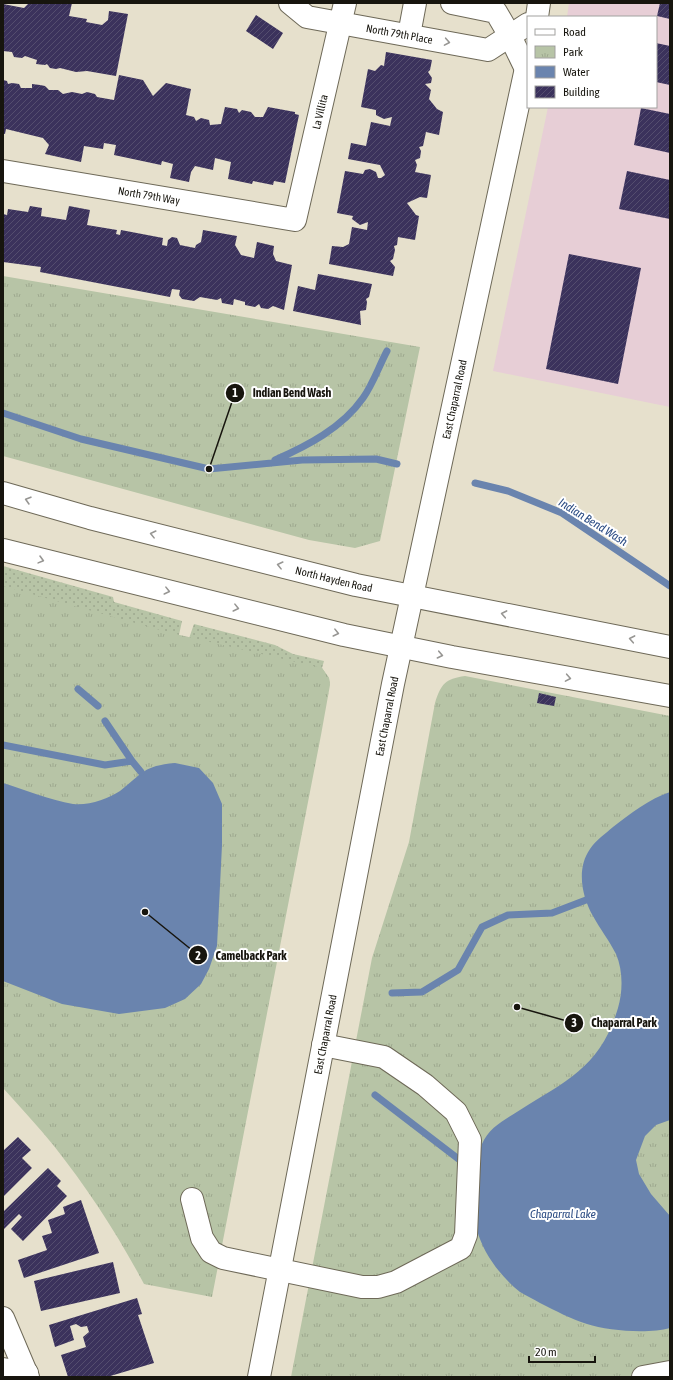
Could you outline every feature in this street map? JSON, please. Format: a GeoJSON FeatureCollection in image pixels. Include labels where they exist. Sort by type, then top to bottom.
{"type":"FeatureCollection","features":[{"type":"Feature","properties":{"kind":"main road","name":"North 79th Place"},"geometry":{"type":"LineString","coordinates":[[290,3],[308,17],[342,12],[409,35],[488,50],[519,30]]}},
{"type":"Feature","properties":{"kind":"main road"},"geometry":{"type":"LineString","coordinates":[[409,35],[415,3]]}},
{"type":"Feature","properties":{"kind":"main road"},"geometry":{"type":"LineString","coordinates":[[452,3],[496,12],[519,30],[527,64]]}},
{"type":"Feature","properties":{"kind":"main road"},"geometry":{"type":"LineString","coordinates":[[537,16],[539,3]]}},
{"type":"Feature","properties":{"kind":"main road","name":"La Villita"},"geometry":{"type":"LineString","coordinates":[[295,220],[342,12]]}},
{"type":"Feature","properties":{"kind":"main road","name":"East Chaparral Road"},"geometry":{"type":"LineString","coordinates":[[259,1377],[402,647],[527,64]]}},
{"type":"Feature","properties":{"kind":"main road","name":"North 79th Way"},"geometry":{"type":"LineString","coordinates":[[3,171],[295,220]]}},
{"type":"Feature","properties":{"kind":"main road","name":"North Hayden Road"},"geometry":{"type":"LineString","coordinates":[[3,493],[90,518],[341,581],[670,647]]}},
{"type":"Feature","properties":{"kind":"main road"},"geometry":{"type":"LineString","coordinates":[[3,550],[344,635],[670,696]]}},
{"type":"Feature","properties":{"kind":"main road"},"geometry":{"type":"LineString","coordinates":[[192,1199],[202,1238],[211,1252],[223,1258],[362,1287],[378,1287],[396,1282],[461,1248],[466,1235],[470,1140],[456,1112],[425,1085],[384,1057],[324,1045]]}},
{"type":"Feature","properties":{"kind":"main road"},"geometry":{"type":"LineString","coordinates":[[3,1318],[27,1375]]}},
{"type":"Feature","properties":{"kind":"main road"},"geometry":{"type":"LineString","coordinates":[[3,1369],[27,1375]]}},
{"type":"Feature","properties":{"kind":"main road"},"geometry":{"type":"LineString","coordinates":[[644,1377],[670,1372]]}},
{"type":"Feature","properties":{"kind":"shaded area"},"geometry":{"type":"Polygon","coordinates":[[[569,3],[670,3],[670,407],[493,371],[548,108],[657,108],[657,16],[567,16],[569,3]]]}},
{"type":"Feature","properties":{"kind":"green space"},"geometry":{"type":"Polygon","coordinates":[[[3,276],[420,347],[380,541],[355,548],[309,540],[3,456],[3,276]]]}},
{"type":"Feature","properties":{"kind":"green space"},"geometry":{"type":"Polygon","coordinates":[[[3,566],[113,597],[114,602],[182,621],[179,635],[3,697],[3,566]]]}},
{"type":"Feature","properties":{"kind":"green space"},"geometry":{"type":"Polygon","coordinates":[[[3,586],[167,632],[322,668],[329,678],[330,685],[321,735],[212,1297],[144,1284],[113,1230],[67,1162],[3,1088],[3,586]]]}},
{"type":"Feature","properties":{"kind":"green space"},"geometry":{"type":"Polygon","coordinates":[[[194,624],[275,645],[293,654],[324,661],[322,668],[329,678],[330,685],[186,647],[194,624]]]}},
{"type":"Feature","properties":{"kind":"green space"},"geometry":{"type":"Polygon","coordinates":[[[465,676],[670,716],[670,1377],[291,1377],[372,958],[409,842],[435,703],[439,691],[448,681],[465,676]]]}},
{"type":"Feature","properties":{"kind":"water"},"geometry":{"type":"Polygon","coordinates":[[[175,763],[199,768],[213,783],[222,804],[222,845],[217,946],[209,969],[201,984],[185,999],[165,1008],[119,1014],[62,1004],[3,981],[3,783],[56,800],[73,804],[85,804],[104,799],[115,794],[150,768],[175,763]]]}},
{"type":"Feature","properties":{"kind":"water","name":"Chaparral Lake"},"geometry":{"type":"Polygon","coordinates":[[[670,792],[670,1120],[656,1125],[645,1136],[636,1160],[639,1174],[651,1194],[670,1216],[670,1328],[651,1331],[628,1331],[587,1324],[569,1317],[520,1292],[506,1279],[488,1256],[477,1230],[476,1214],[478,1171],[482,1144],[493,1128],[553,1090],[581,1070],[602,1044],[611,1028],[621,995],[622,981],[620,967],[616,954],[593,916],[586,900],[582,883],[583,865],[590,849],[595,843],[619,822],[640,807],[670,792]]]}},
{"type":"Feature","properties":{"kind":"building"},"geometry":{"type":"Polygon","coordinates":[[[29,3],[72,3],[69,16],[87,19],[86,22],[102,25],[108,20],[109,11],[128,14],[116,76],[87,71],[76,72],[60,68],[50,68],[47,64],[36,64],[37,60],[25,56],[22,58],[14,57],[12,52],[3,51],[3,4],[24,8],[29,3]]]}},
{"type":"Feature","properties":{"kind":"building"},"geometry":{"type":"Polygon","coordinates":[[[660,3],[670,3],[670,19],[657,16],[660,3]]]}},
{"type":"Feature","properties":{"kind":"building"},"geometry":{"type":"Polygon","coordinates":[[[256,15],[283,33],[273,49],[246,31],[256,15]]]}},
{"type":"Feature","properties":{"kind":"building"},"geometry":{"type":"Polygon","coordinates":[[[657,43],[670,46],[670,85],[657,82],[657,43]]]}},
{"type":"Feature","properties":{"kind":"building"},"geometry":{"type":"Polygon","coordinates":[[[386,52],[432,60],[430,70],[428,72],[432,78],[431,83],[425,84],[431,90],[429,99],[437,109],[443,112],[439,135],[426,132],[423,146],[419,147],[421,151],[420,158],[415,160],[417,165],[415,172],[431,175],[427,198],[420,197],[407,203],[416,215],[419,216],[415,240],[398,237],[397,245],[394,246],[395,250],[393,259],[390,261],[395,267],[393,276],[329,264],[332,246],[343,247],[349,244],[352,227],[367,230],[368,222],[360,225],[352,219],[353,216],[337,213],[345,171],[363,174],[365,170],[370,169],[376,172],[378,178],[385,175],[380,165],[348,159],[351,143],[366,146],[371,122],[390,126],[392,117],[384,119],[376,115],[376,110],[361,107],[368,69],[375,71],[381,65],[384,66],[386,52]]]}},
{"type":"Feature","properties":{"kind":"building"},"geometry":{"type":"Polygon","coordinates":[[[119,75],[143,80],[153,96],[166,83],[191,89],[186,115],[194,117],[196,121],[201,118],[209,120],[210,125],[221,124],[225,107],[237,109],[239,113],[242,110],[251,112],[255,117],[263,117],[268,107],[295,112],[295,114],[299,115],[285,183],[274,181],[273,185],[253,181],[252,184],[228,179],[231,162],[215,158],[213,170],[195,166],[191,172],[189,182],[170,178],[173,164],[162,161],[161,165],[114,155],[116,145],[104,143],[103,149],[84,146],[81,162],[45,154],[49,145],[43,138],[6,129],[5,134],[3,134],[3,80],[7,81],[8,84],[19,84],[21,88],[32,88],[32,84],[40,85],[45,86],[49,90],[58,90],[63,94],[72,92],[82,94],[87,92],[95,94],[97,97],[114,100],[119,75]]]}},
{"type":"Feature","properties":{"kind":"building"},"geometry":{"type":"Polygon","coordinates":[[[641,108],[670,114],[670,153],[634,145],[641,108]]]}},
{"type":"Feature","properties":{"kind":"building"},"geometry":{"type":"Polygon","coordinates":[[[627,171],[670,180],[670,219],[619,209],[627,171]]]}},
{"type":"Feature","properties":{"kind":"building"},"geometry":{"type":"Polygon","coordinates":[[[30,206],[42,208],[41,216],[66,220],[69,206],[90,210],[87,225],[117,230],[116,234],[120,235],[121,230],[163,238],[162,245],[167,246],[168,240],[172,237],[177,238],[180,245],[195,248],[196,245],[201,242],[203,230],[237,236],[235,245],[241,255],[254,258],[257,242],[274,246],[273,254],[276,261],[292,265],[284,310],[273,306],[268,309],[261,308],[259,304],[255,307],[245,305],[245,302],[234,299],[233,305],[222,303],[221,298],[217,300],[200,297],[194,301],[182,299],[179,295],[180,290],[172,289],[170,297],[40,272],[41,267],[3,262],[3,214],[7,215],[8,209],[28,212],[30,206]]]}},
{"type":"Feature","properties":{"kind":"building"},"geometry":{"type":"Polygon","coordinates":[[[569,254],[641,268],[618,384],[546,369],[569,254]]]}},
{"type":"Feature","properties":{"kind":"building"},"geometry":{"type":"Polygon","coordinates":[[[318,274],[372,284],[369,297],[366,299],[366,310],[360,311],[361,325],[293,311],[298,286],[315,290],[318,274]]]}},
{"type":"Feature","properties":{"kind":"building"},"geometry":{"type":"Polygon","coordinates":[[[539,693],[556,697],[554,706],[537,703],[539,693]]]}},
{"type":"Feature","properties":{"kind":"building"},"geometry":{"type":"Polygon","coordinates":[[[18,1137],[31,1150],[22,1158],[32,1168],[3,1197],[3,1151],[18,1137]]]}},
{"type":"Feature","properties":{"kind":"building"},"geometry":{"type":"Polygon","coordinates":[[[48,1168],[61,1181],[57,1186],[67,1196],[23,1241],[11,1229],[22,1217],[19,1214],[3,1230],[3,1212],[48,1168]]]}},
{"type":"Feature","properties":{"kind":"building"},"geometry":{"type":"Polygon","coordinates":[[[81,1200],[99,1253],[24,1278],[18,1260],[47,1250],[42,1236],[52,1233],[48,1220],[65,1214],[63,1207],[81,1200]]]}},
{"type":"Feature","properties":{"kind":"building"},"geometry":{"type":"Polygon","coordinates":[[[113,1262],[120,1293],[41,1311],[34,1281],[113,1262]]]}},
{"type":"Feature","properties":{"kind":"building"},"geometry":{"type":"Polygon","coordinates":[[[137,1298],[142,1314],[138,1315],[154,1363],[107,1377],[68,1377],[61,1355],[86,1347],[83,1337],[89,1332],[87,1326],[81,1327],[76,1324],[70,1326],[74,1340],[55,1347],[49,1325],[137,1298]]]}},
{"type":"Feature","properties":{"kind":"waterway"},"geometry":{"type":"LineString","coordinates":[[275,460],[299,449],[323,435],[355,409],[367,393],[387,351]]}},
{"type":"Feature","properties":{"kind":"waterway","name":"Indian Bend Wash"},"geometry":{"type":"LineString","coordinates":[[3,413],[81,439],[209,469],[302,460],[376,459],[397,464]]}},
{"type":"Feature","properties":{"kind":"waterway","name":"Indian Bend Wash"},"geometry":{"type":"LineString","coordinates":[[475,483],[508,491],[562,513],[670,586]]}},
{"type":"Feature","properties":{"kind":"waterway"},"geometry":{"type":"LineString","coordinates":[[78,689],[98,706]]}},
{"type":"Feature","properties":{"kind":"waterway"},"geometry":{"type":"LineString","coordinates":[[105,721],[132,761]]}},
{"type":"Feature","properties":{"kind":"waterway"},"geometry":{"type":"LineString","coordinates":[[3,745],[105,765],[132,761],[141,772]]}},
{"type":"Feature","properties":{"kind":"waterway"},"geometry":{"type":"LineString","coordinates":[[392,993],[422,992],[458,970],[482,927],[508,915],[552,913],[586,900]]}},
{"type":"Feature","properties":{"kind":"waterway"},"geometry":{"type":"LineString","coordinates":[[375,1095],[465,1164]]}},
{"type":"Feature","properties":{"kind":"place","name":"Indian Bend Wash"},"geometry":{"type":"Point","coordinates":[209,469]}},
{"type":"Feature","properties":{"kind":"place","name":"Camelback Park"},"geometry":{"type":"Point","coordinates":[145,912]}},
{"type":"Feature","properties":{"kind":"place","name":"Chaparral Park"},"geometry":{"type":"Point","coordinates":[517,1007]}}]}
